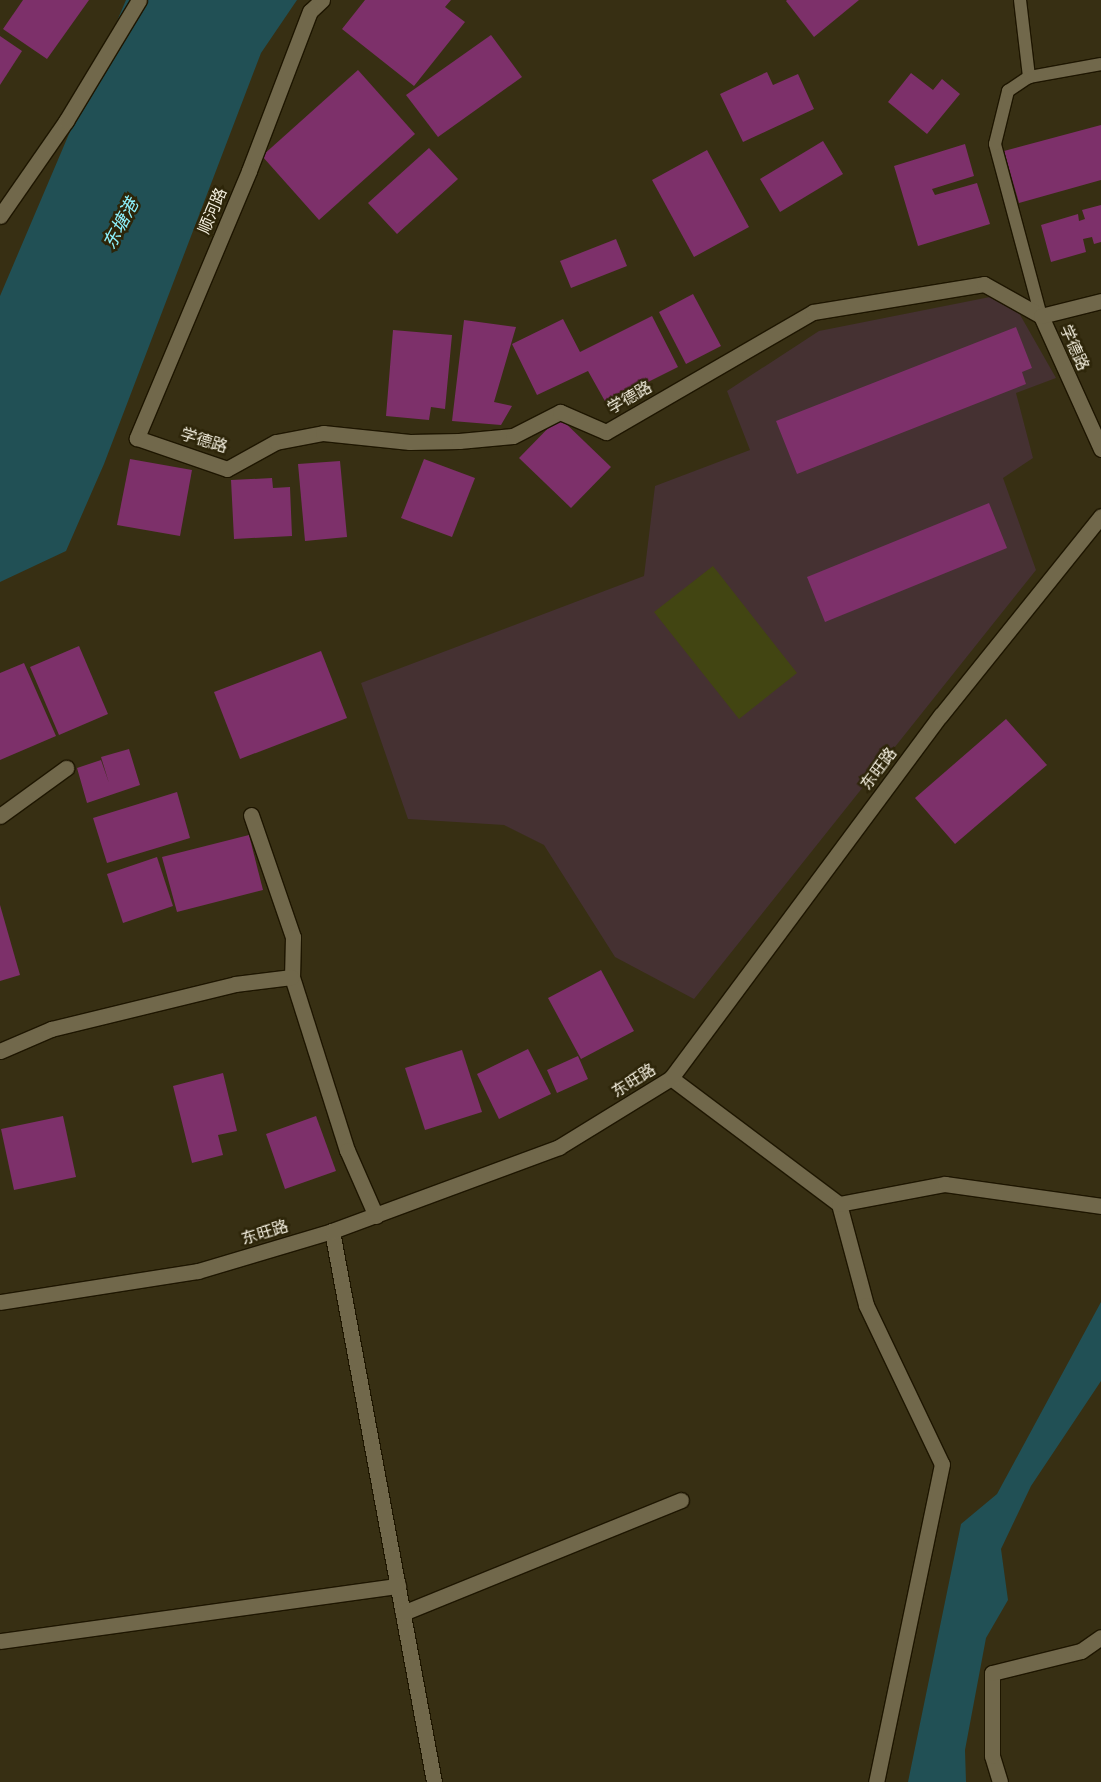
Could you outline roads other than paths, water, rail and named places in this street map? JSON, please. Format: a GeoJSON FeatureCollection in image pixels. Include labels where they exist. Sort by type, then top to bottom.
{"type":"FeatureCollection","features":[{"type":"Feature","properties":{"kind":"street"},"geometry":{"type":"LineString","coordinates":[[0,216],[66,121],[139,0]]}},
{"type":"Feature","properties":{"kind":"street","name":"顺河路"},"geometry":{"type":"LineString","coordinates":[[137,438],[249,171],[310,11],[322,0]]}},
{"type":"Feature","properties":{"kind":"street","name":"学德路"},"geometry":{"type":"LineString","coordinates":[[137,438],[227,469],[276,442],[323,433],[410,442],[459,441],[513,436],[560,412],[606,432],[813,312],[984,284],[1041,316],[1101,449]]}},
{"type":"Feature","properties":{"kind":"street","name":"学德路"},"geometry":{"type":"LineString","coordinates":[[1041,316],[1101,301]]}},
{"type":"Feature","properties":{"kind":"street","name":"东旺路"},"geometry":{"type":"LineString","coordinates":[[0,1302],[198,1271],[332,1231],[559,1147],[671,1078],[941,716],[1101,516]]}},
{"type":"Feature","properties":{"kind":"street"},"geometry":{"type":"LineString","coordinates":[[0,816],[66,768]]}},
{"type":"Feature","properties":{"kind":"street"},"geometry":{"type":"LineString","coordinates":[[251,815],[293,937],[292,977],[347,1150],[376,1216]]}},
{"type":"Feature","properties":{"kind":"street"},"geometry":{"type":"LineString","coordinates":[[0,1051],[50,1029],[235,984],[292,977]]}},
{"type":"Feature","properties":{"kind":"street"},"geometry":{"type":"LineString","coordinates":[[671,1078],[839,1204],[866,1305],[942,1464],[876,1782]]}},
{"type":"Feature","properties":{"kind":"street"},"geometry":{"type":"LineString","coordinates":[[839,1204],[945,1184],[1101,1206]]}},
{"type":"Feature","properties":{"kind":"street"},"geometry":{"type":"LineString","coordinates":[[332,1231],[434,1782]]}},
{"type":"Feature","properties":{"kind":"street"},"geometry":{"type":"LineString","coordinates":[[403,1613],[681,1500]]}},
{"type":"Feature","properties":{"kind":"street"},"geometry":{"type":"LineString","coordinates":[[0,1641],[398,1586]]}},
{"type":"Feature","properties":{"kind":"street"},"geometry":{"type":"LineString","coordinates":[[1000,1782],[992,1756],[992,1673],[1081,1651],[1101,1637]]}},
{"type":"Feature","properties":{"kind":"lane"},"geometry":{"type":"LineString","coordinates":[[1020,0],[1029,77]]}},
{"type":"Feature","properties":{"kind":"lane"},"geometry":{"type":"LineString","coordinates":[[1041,316],[994,144],[1008,91],[1029,77],[1101,64]]}},
{"type":"Feature","properties":{"kind":"water","name":"东塘港"},"geometry":{"type":"Polygon","coordinates":[[[126,0],[297,0],[261,53],[104,464],[66,551],[0,582],[0,296],[126,0]]]}},
{"type":"Feature","properties":{"kind":"water"},"geometry":{"type":"Polygon","coordinates":[[[1101,1302],[1101,1381],[1031,1486],[1001,1549],[1008,1600],[986,1638],[965,1750],[966,1782],[908,1782],[961,1524],[997,1494],[1101,1302]]]}}]}
